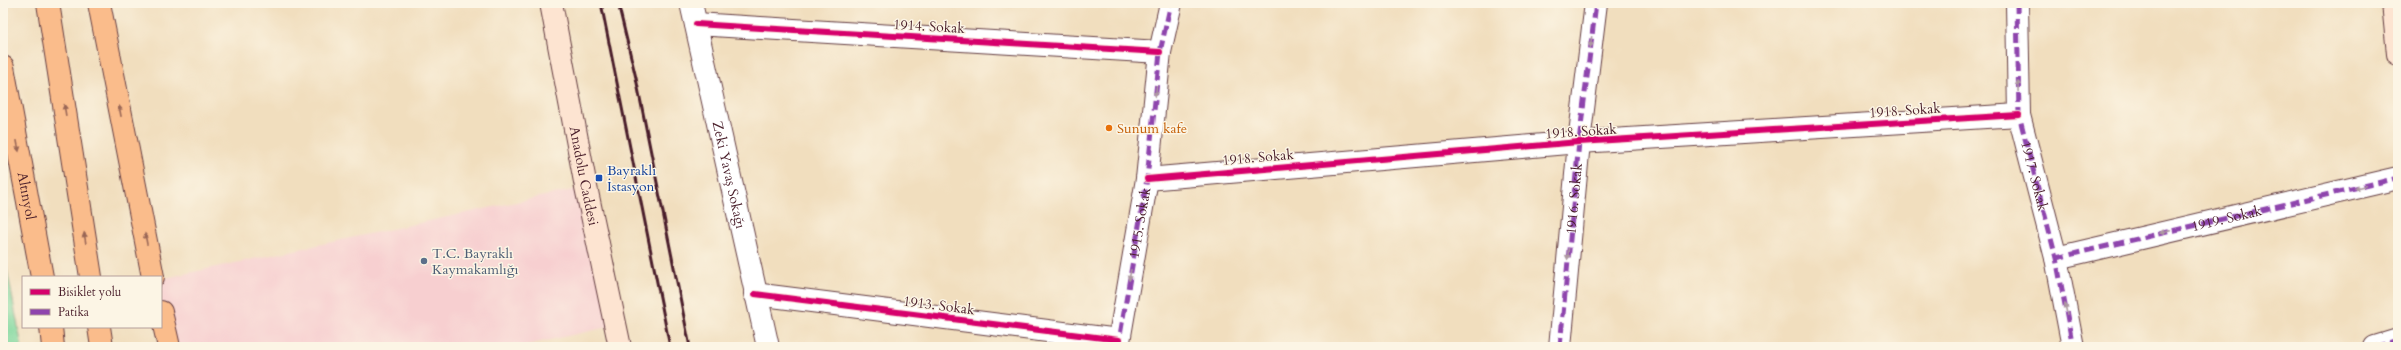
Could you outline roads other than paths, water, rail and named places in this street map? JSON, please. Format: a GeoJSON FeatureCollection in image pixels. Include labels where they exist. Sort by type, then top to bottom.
{"type":"FeatureCollection","features":[{"type":"Feature","properties":{"kind":"highway"},"geometry":{"type":"LineString","coordinates":[[48,3],[91,276]]}},
{"type":"Feature","properties":{"kind":"highway"},"geometry":{"type":"LineString","coordinates":[[99,3],[153,276]]}},
{"type":"Feature","properties":{"kind":"highway","name":"Altınyol"},"geometry":{"type":"LineString","coordinates":[[3,67],[42,276]]}},
{"type":"Feature","properties":{"kind":"highway"},"geometry":{"type":"LineString","coordinates":[[162,316],[169,347]]}},
{"type":"Feature","properties":{"kind":"highway"},"geometry":{"type":"LineString","coordinates":[[51,328],[53,347]]}},
{"type":"Feature","properties":{"kind":"highway"},"geometry":{"type":"LineString","coordinates":[[99,328],[102,347]]}},
{"type":"Feature","properties":{"kind":"main road","name":"Anadolu Caddesi"},"geometry":{"type":"LineString","coordinates":[[551,3],[586,187],[620,347]]}},
{"type":"Feature","properties":{"kind":"main road"},"geometry":{"type":"LineString","coordinates":[[2394,3],[2398,54]]}},
{"type":"Feature","properties":{"kind":"street","name":"Zeki Yavaş Sokağı"},"geometry":{"type":"LineString","coordinates":[[691,3],[768,347]]}},
{"type":"Feature","properties":{"kind":"street","name":"1915. Sokak"},"geometry":{"type":"LineString","coordinates":[[1118,343],[1147,179],[1160,52],[1171,3]]}},
{"type":"Feature","properties":{"kind":"street","name":"1916. Sokak"},"geometry":{"type":"LineString","coordinates":[[1560,347],[1579,142],[1596,3]]}},
{"type":"Feature","properties":{"kind":"street","name":"1917. Sokak"},"geometry":{"type":"LineString","coordinates":[[2017,3],[2018,115],[2056,258],[2073,347]]}},
{"type":"Feature","properties":{"kind":"street","name":"1914. Sokak"},"geometry":{"type":"LineString","coordinates":[[696,24],[1160,52]]}},
{"type":"Feature","properties":{"kind":"street","name":"1918. Sokak"},"geometry":{"type":"LineString","coordinates":[[1147,179],[1579,142],[2018,115]]}},
{"type":"Feature","properties":{"kind":"street","name":"1919. Sokak"},"geometry":{"type":"LineString","coordinates":[[2056,258],[2398,178]]}},
{"type":"Feature","properties":{"kind":"street","name":"1913. Sokak"},"geometry":{"type":"LineString","coordinates":[[755,294],[1118,343]]}},
{"type":"Feature","properties":{"kind":"street"},"geometry":{"type":"LineString","coordinates":[[2376,347],[2398,340]]}},
{"type":"Feature","properties":{"kind":"railway"},"geometry":{"type":"LineString","coordinates":[[601,3],[670,347]]}},
{"type":"Feature","properties":{"kind":"railway"},"geometry":{"type":"LineString","coordinates":[[618,3],[636,78],[690,347]]}},
{"type":"Feature","properties":{"kind":"place","name":"Sunum kafe"},"geometry":{"type":"Point","coordinates":[1109,128]}},
{"type":"Feature","properties":{"kind":"place","name":"Bayraklı İstasyon"},"geometry":{"type":"Point","coordinates":[599,178]}},
{"type":"Feature","properties":{"kind":"place","name":"T.C. Bayraklı Kaymakamlığı"},"geometry":{"type":"Point","coordinates":[424,261]}}]}
